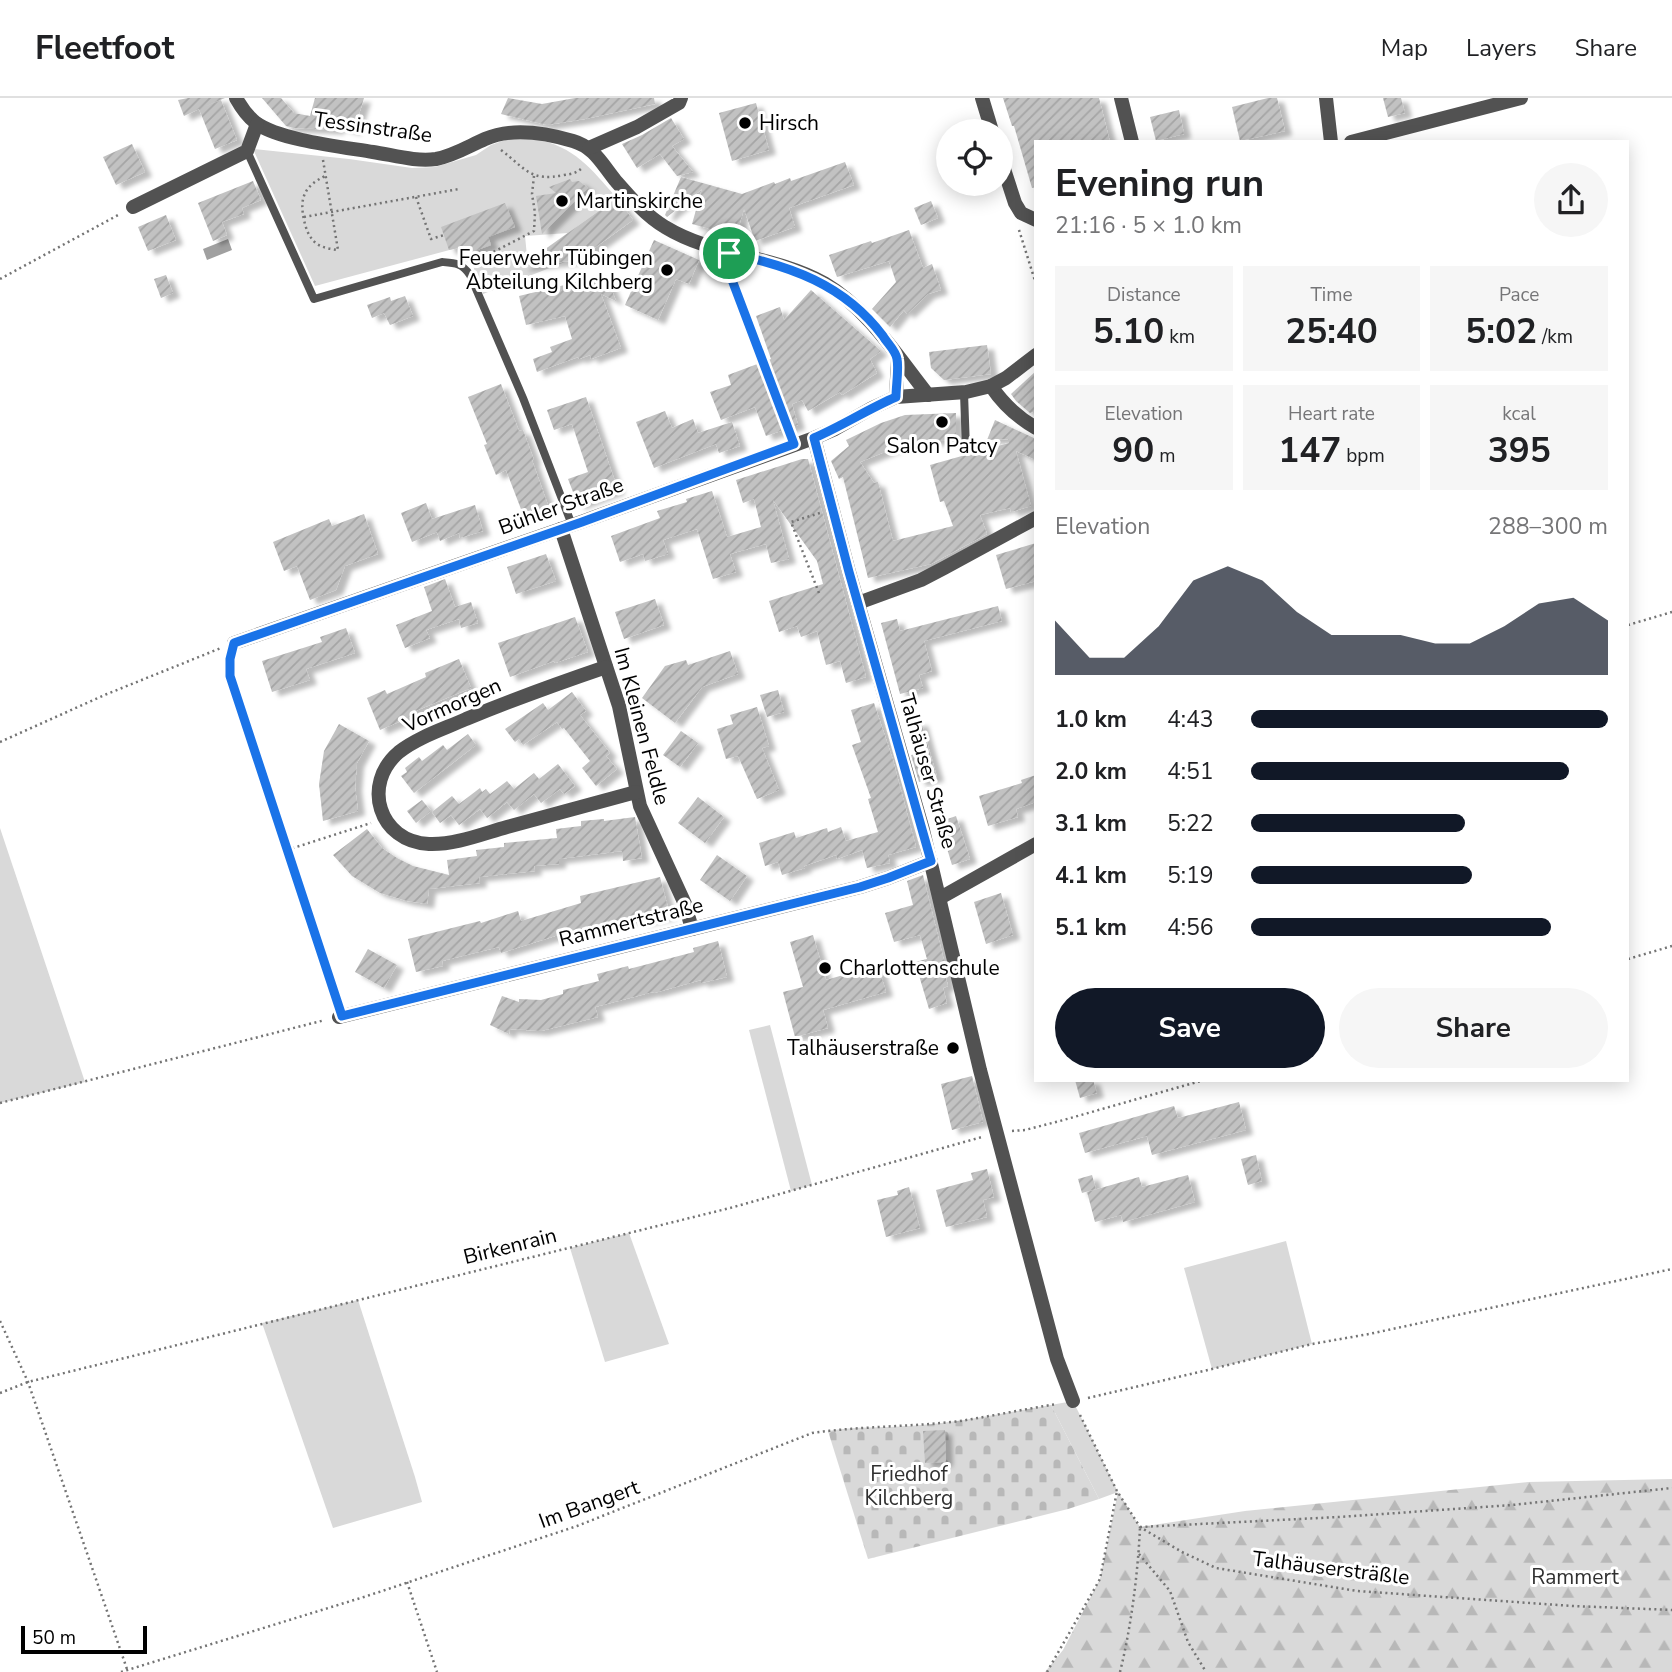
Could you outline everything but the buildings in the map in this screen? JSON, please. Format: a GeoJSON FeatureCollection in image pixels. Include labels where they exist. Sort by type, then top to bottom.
{"type":"FeatureCollection","features":[{"type":"Feature","properties":{"kind":"street"},"geometry":{"type":"LineString","coordinates":[[133,207],[247,151],[257,124],[236,98]]}},
{"type":"Feature","properties":{"kind":"street"},"geometry":{"type":"LineString","coordinates":[[681,98],[679,103],[637,127],[590,148],[615,180],[662,226],[688,239],[777,265],[823,283],[843,297],[875,326],[928,395]]}},
{"type":"Feature","properties":{"kind":"street"},"geometry":{"type":"LineString","coordinates":[[982,98],[988,119]]}},
{"type":"Feature","properties":{"kind":"street"},"geometry":{"type":"LineString","coordinates":[[1121,98],[1132,140]]}},
{"type":"Feature","properties":{"kind":"street"},"geometry":{"type":"LineString","coordinates":[[1325,98],[1331,140]]}},
{"type":"Feature","properties":{"kind":"street"},"geometry":{"type":"LineString","coordinates":[[1359,140],[1521,98]]}},
{"type":"Feature","properties":{"kind":"street","name":"Tessinstraße"},"geometry":{"type":"LineString","coordinates":[[257,124],[282,134],[407,158],[435,159],[509,132],[530,132],[574,141],[590,148]]}},
{"type":"Feature","properties":{"kind":"street"},"geometry":{"type":"LineString","coordinates":[[1013,196],[1021,213],[1034,219]]}},
{"type":"Feature","properties":{"kind":"street"},"geometry":{"type":"LineString","coordinates":[[898,357],[896,397],[964,393],[991,386],[1034,357]]}},
{"type":"Feature","properties":{"kind":"street"},"geometry":{"type":"LineString","coordinates":[[991,386],[1014,415],[1034,427]]}},
{"type":"Feature","properties":{"kind":"street","name":"Bühler Straße"},"geometry":{"type":"LineString","coordinates":[[234,643],[814,438],[896,397]]}},
{"type":"Feature","properties":{"kind":"street","name":"Talhäuser Straße"},"geometry":{"type":"LineString","coordinates":[[814,438],[931,861],[981,1070],[1057,1359],[1073,1401]]}},
{"type":"Feature","properties":{"kind":"street"},"geometry":{"type":"LineString","coordinates":[[858,603],[920,580],[1034,519]]}},
{"type":"Feature","properties":{"kind":"street","name":"Im Kleinen Feldle"},"geometry":{"type":"LineString","coordinates":[[566,527],[621,717],[636,792],[646,822],[685,904],[692,929]]}},
{"type":"Feature","properties":{"kind":"street","name":"Vormorgen"},"geometry":{"type":"LineString","coordinates":[[385,818],[378,796],[378,785],[389,762],[400,751],[435,732],[606,667]]}},
{"type":"Feature","properties":{"kind":"street"},"geometry":{"type":"LineString","coordinates":[[385,818],[398,835],[410,841],[433,844],[470,837],[636,792]]}},
{"type":"Feature","properties":{"kind":"street"},"geometry":{"type":"LineString","coordinates":[[940,898],[1034,845]]}},
{"type":"Feature","properties":{"kind":"street","name":"Rammertstraße"},"geometry":{"type":"LineString","coordinates":[[340,1016],[860,887],[931,861]]}},
{"type":"Feature","properties":{"kind":"lane"},"geometry":{"type":"LineString","coordinates":[[247,151],[314,299],[442,262],[453,262],[464,267],[470,275],[515,378],[566,527]]}},
{"type":"Feature","properties":{"kind":"lane"},"geometry":{"type":"LineString","coordinates":[[964,393],[966,449]]}},
{"type":"Feature","properties":{"kind":"path"},"geometry":{"type":"LineString","coordinates":[[322,143],[338,250],[317,244],[310,237],[301,209],[308,188],[326,176]]}},
{"type":"Feature","properties":{"kind":"path"},"geometry":{"type":"LineString","coordinates":[[499,148],[534,176],[548,178],[577,173],[582,168]]}},
{"type":"Feature","properties":{"kind":"path"},"geometry":{"type":"LineString","coordinates":[[464,267],[534,231],[534,176]]}},
{"type":"Feature","properties":{"kind":"path"},"geometry":{"type":"LineString","coordinates":[[303,218],[459,189]]}},
{"type":"Feature","properties":{"kind":"path"},"geometry":{"type":"LineString","coordinates":[[416,197],[431,239],[444,235]]}},
{"type":"Feature","properties":{"kind":"path"},"geometry":{"type":"LineString","coordinates":[[0,279],[133,207]]}},
{"type":"Feature","properties":{"kind":"path"},"geometry":{"type":"LineString","coordinates":[[1021,213],[1018,229],[1034,279]]}},
{"type":"Feature","properties":{"kind":"path"},"geometry":{"type":"LineString","coordinates":[[729,253],[729,272],[794,444]]}},
{"type":"Feature","properties":{"kind":"path"},"geometry":{"type":"LineString","coordinates":[[819,593],[791,522],[833,509]]}},
{"type":"Feature","properties":{"kind":"path"},"geometry":{"type":"LineString","coordinates":[[1629,625],[1672,612]]}},
{"type":"Feature","properties":{"kind":"path"},"geometry":{"type":"LineString","coordinates":[[0,743],[107,694],[234,643]]}},
{"type":"Feature","properties":{"kind":"path"},"geometry":{"type":"LineString","coordinates":[[0,1103],[340,1016],[230,676],[234,643]]}},
{"type":"Feature","properties":{"kind":"path"},"geometry":{"type":"LineString","coordinates":[[287,850],[385,818]]}},
{"type":"Feature","properties":{"kind":"path"},"geometry":{"type":"LineString","coordinates":[[1629,959],[1672,946]]}},
{"type":"Feature","properties":{"kind":"path","name":"Birkenrain"},"geometry":{"type":"LineString","coordinates":[[0,1394],[28,1382],[730,1208],[998,1133],[1025,1130],[1197,1082]]}},
{"type":"Feature","properties":{"kind":"path","name":"Im Bangert"},"geometry":{"type":"LineString","coordinates":[[121,1672],[608,1515],[813,1433],[961,1421],[1073,1401],[1312,1344],[1672,1269]]}},
{"type":"Feature","properties":{"kind":"path"},"geometry":{"type":"LineString","coordinates":[[0,1321],[28,1382],[128,1671]]}},
{"type":"Feature","properties":{"kind":"path","name":"Talhäusersträßle"},"geometry":{"type":"LineString","coordinates":[[1073,1401],[1117,1491],[1140,1527],[1182,1552],[1216,1567],[1357,1591],[1672,1610]]}},
{"type":"Feature","properties":{"kind":"path"},"geometry":{"type":"LineString","coordinates":[[1120,1672],[1131,1613],[1140,1527],[1512,1505],[1672,1488]]}},
{"type":"Feature","properties":{"kind":"path"},"geometry":{"type":"LineString","coordinates":[[1047,1672],[1100,1579],[1117,1491]]}},
{"type":"Feature","properties":{"kind":"path"},"geometry":{"type":"LineString","coordinates":[[1139,1554],[1170,1591],[1188,1642],[1206,1672]]}},
{"type":"Feature","properties":{"kind":"path"},"geometry":{"type":"LineString","coordinates":[[407,1582],[437,1672]]}},
{"type":"Feature","properties":{"kind":"green space"},"geometry":{"type":"Polygon","coordinates":[[[533,138],[572,153],[590,168],[617,198],[568,233],[525,236],[528,266],[565,262],[483,294],[472,263],[476,260],[475,251],[461,256],[457,248],[315,286],[253,149],[412,168],[435,167],[476,155],[491,145],[508,139],[533,138]]]}},
{"type":"Feature","properties":{"kind":"green space"},"geometry":{"type":"Polygon","coordinates":[[[0,828],[85,1082],[0,1103],[0,828]]]}},
{"type":"Feature","properties":{"kind":"green space"},"geometry":{"type":"Polygon","coordinates":[[[770,1025],[812,1185],[791,1191],[749,1030],[770,1025]]]}},
{"type":"Feature","properties":{"kind":"green space"},"geometry":{"type":"Polygon","coordinates":[[[629,1233],[669,1344],[605,1362],[570,1248],[629,1233]]]}},
{"type":"Feature","properties":{"kind":"green space"},"geometry":{"type":"Polygon","coordinates":[[[1286,1241],[1312,1344],[1212,1369],[1184,1268],[1286,1241]]]}},
{"type":"Feature","properties":{"kind":"green space"},"geometry":{"type":"Polygon","coordinates":[[[358,1300],[422,1502],[333,1528],[262,1323],[358,1300]]]}},
{"type":"Feature","properties":{"kind":"green space"},"geometry":{"type":"Polygon","coordinates":[[[1073,1401],[1118,1492],[1099,1499],[1051,1405],[1073,1401]]]}},
{"type":"Feature","properties":{"kind":"green space","name":"Friedhof Kilchberg"},"geometry":{"type":"Polygon","coordinates":[[[1051,1405],[1099,1499],[868,1559],[828,1431],[946,1423],[1051,1405]]]}},
{"type":"Feature","properties":{"kind":"green space","name":"Rammert"},"geometry":{"type":"Polygon","coordinates":[[[1672,1479],[1672,1672],[1045,1672],[1063,1650],[1100,1579],[1118,1492],[1140,1527],[1245,1511],[1528,1482],[1672,1479]]]}},
{"type":"Feature","properties":{"kind":"shaded area"},"geometry":{"type":"Polygon","coordinates":[[[228,239],[232,250],[207,260],[203,249],[228,239]]]}},
{"type":"Feature","properties":{"kind":"place","name":"Hirsch"},"geometry":{"type":"Point","coordinates":[745,123]}},
{"type":"Feature","properties":{"kind":"place","name":"Martinskirche"},"geometry":{"type":"Point","coordinates":[562,201]}},
{"type":"Feature","properties":{"kind":"place","name":"Feuerwehr Tübingen Abteilung Kilchberg"},"geometry":{"type":"Point","coordinates":[667,270]}},
{"type":"Feature","properties":{"kind":"place","name":"Salon Patcy"},"geometry":{"type":"Point","coordinates":[942,422]}},
{"type":"Feature","properties":{"kind":"place","name":"Charlottenschule"},"geometry":{"type":"Point","coordinates":[825,968]}},
{"type":"Feature","properties":{"kind":"place","name":"Talhäuserstraße"},"geometry":{"type":"Point","coordinates":[953,1048]}},
{"type":"Feature","properties":{"kind":"route"},"geometry":{"type":"LineString","coordinates":[[729,253],[777,265],[823,283],[875,326],[898,357],[896,397],[814,438],[931,861],[860,887],[342,1016],[230,676],[234,643],[582,522],[794,444],[729,272],[729,253]]}}]}
